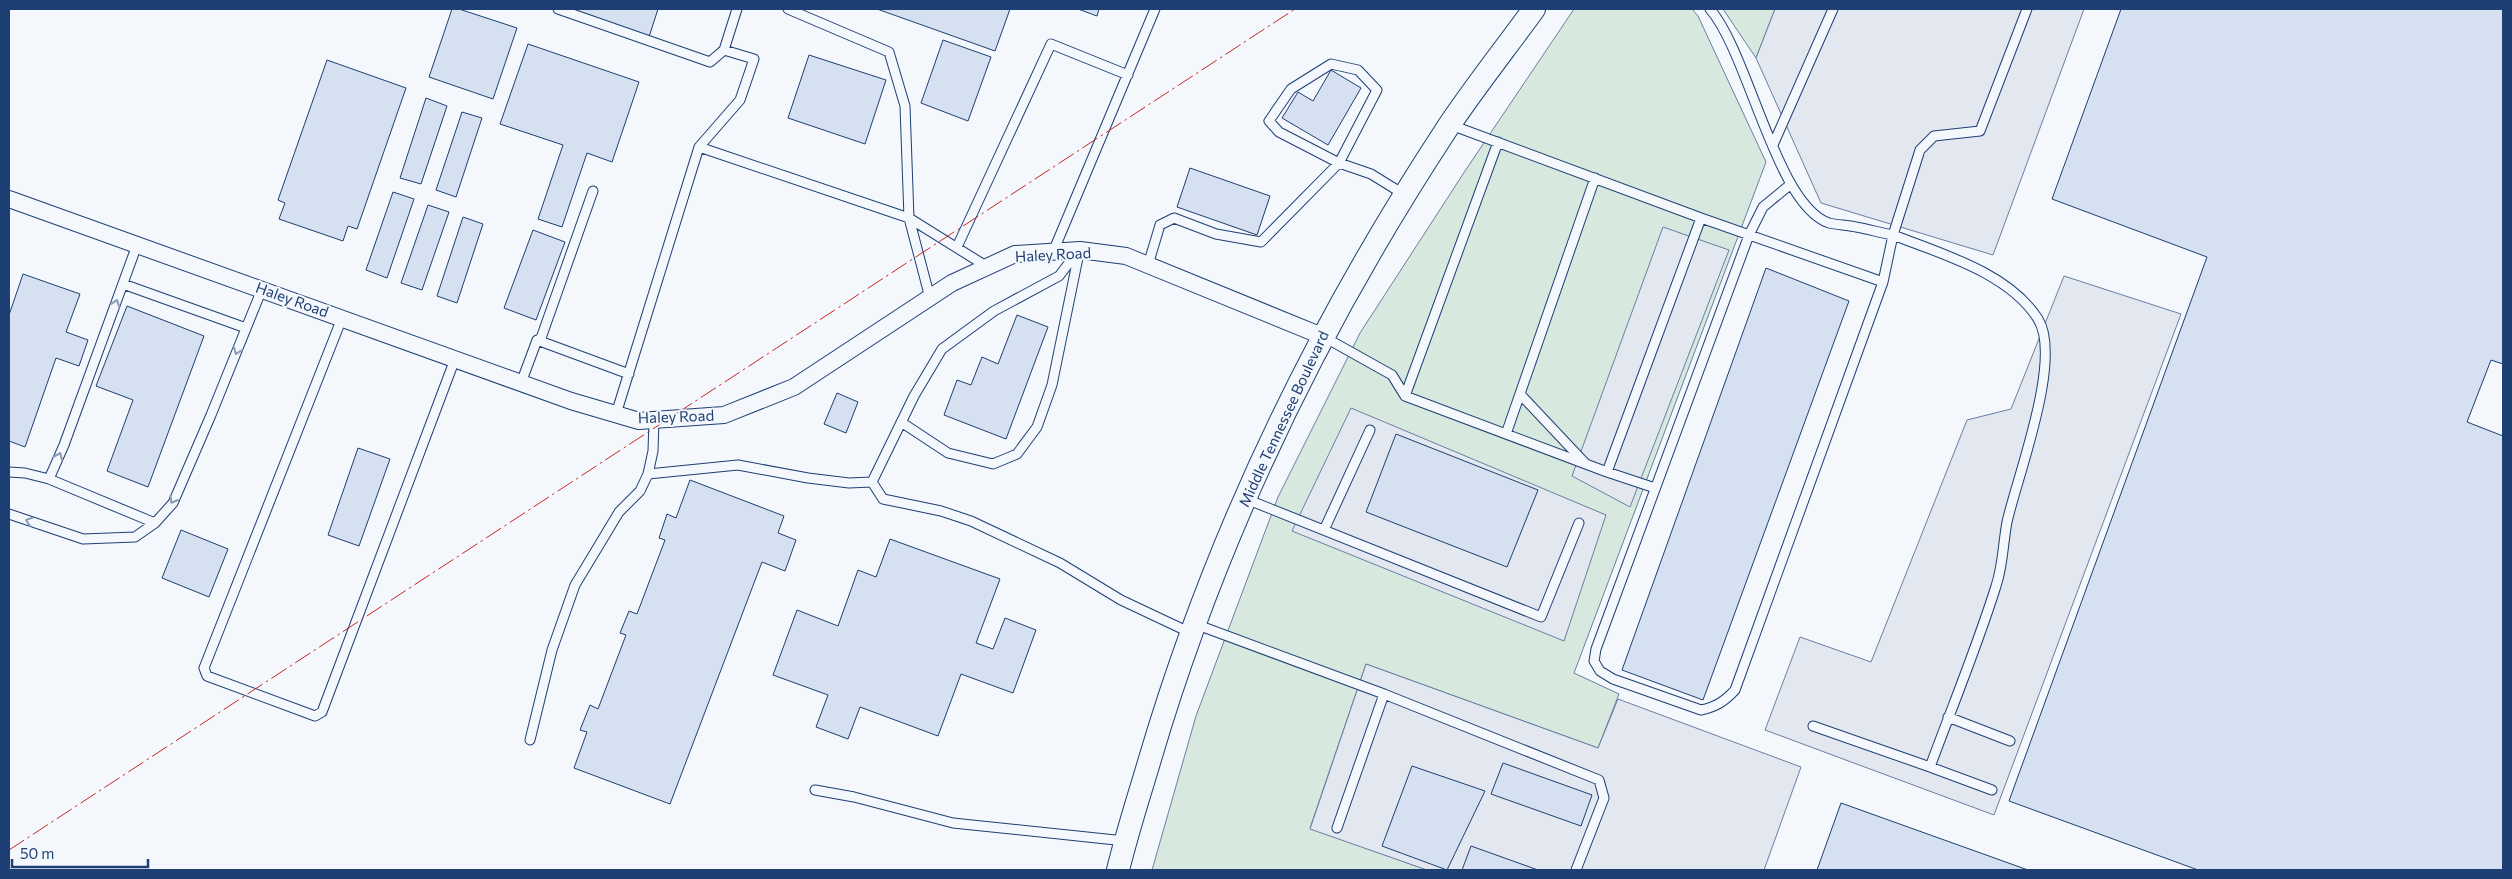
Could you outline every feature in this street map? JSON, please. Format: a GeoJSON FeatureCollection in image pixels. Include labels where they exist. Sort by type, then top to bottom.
{"type":"FeatureCollection","features":[{"type":"Feature","properties":{"kind":"main road","name":"Middle Tennessee Boulevard"},"geometry":{"type":"LineString","coordinates":[[1118,870],[1171,688],[1214,570],[1274,434],[1322,336],[1405,196],[1450,124],[1534,9]]}},
{"type":"Feature","properties":{"kind":"street","name":"Haley Road"},"geometry":{"type":"LineString","coordinates":[[9,199],[521,383],[639,421],[724,415],[794,387],[952,283],[1015,254],[1080,250],[1126,256],[1322,336]]}},
{"type":"Feature","properties":{"kind":"lane"},"geometry":{"type":"LineString","coordinates":[[558,9],[710,62],[724,50],[737,9]]}},
{"type":"Feature","properties":{"kind":"lane"},"geometry":{"type":"LineString","coordinates":[[788,9],[889,52],[905,106],[909,218],[930,298]]}},
{"type":"Feature","properties":{"kind":"lane"},"geometry":{"type":"LineString","coordinates":[[1053,252],[1155,9]]}},
{"type":"Feature","properties":{"kind":"lane"},"geometry":{"type":"LineString","coordinates":[[1710,9],[1737,55],[1773,145],[1791,184],[1810,211],[1828,222],[1893,235],[1972,266],[2008,287],[2039,320],[2047,352],[2041,394],[2007,522],[1997,584],[1930,768]]}},
{"type":"Feature","properties":{"kind":"lane"},"geometry":{"type":"LineString","coordinates":[[1773,145],[1833,9]]}},
{"type":"Feature","properties":{"kind":"lane"},"geometry":{"type":"LineString","coordinates":[[1791,184],[1763,207],[1749,235],[1596,649],[1594,662],[1600,671],[1613,679],[1701,710],[1712,708],[1725,700],[1734,690],[1883,282],[1893,235],[1920,150],[1934,136],[1980,131],[2027,9]]}},
{"type":"Feature","properties":{"kind":"lane"},"geometry":{"type":"LineString","coordinates":[[956,247],[1051,44],[1128,75]]}},
{"type":"Feature","properties":{"kind":"lane"},"geometry":{"type":"LineString","coordinates":[[616,414],[700,147],[740,100],[754,59],[724,50]]}},
{"type":"Feature","properties":{"kind":"lane"},"geometry":{"type":"LineString","coordinates":[[1148,265],[1160,225],[1174,218],[1216,234],[1261,242],[1340,163],[1377,90],[1358,70],[1331,64],[1291,89],[1269,121],[1279,132],[1340,163],[1371,174],[1405,196]]}},
{"type":"Feature","properties":{"kind":"lane"},"geometry":{"type":"LineString","coordinates":[[1450,124],[1701,218],[1883,282]]}},
{"type":"Feature","properties":{"kind":"lane"},"geometry":{"type":"LineString","coordinates":[[1405,396],[1498,142]]}},
{"type":"Feature","properties":{"kind":"lane"},"geometry":{"type":"LineString","coordinates":[[700,147],[909,218],[986,266]]}},
{"type":"Feature","properties":{"kind":"lane"},"geometry":{"type":"LineString","coordinates":[[1506,434],[1595,178]]}},
{"type":"Feature","properties":{"kind":"lane"},"geometry":{"type":"LineString","coordinates":[[540,341],[593,191]]}},
{"type":"Feature","properties":{"kind":"lane"},"geometry":{"type":"LineString","coordinates":[[1608,472],[1701,218]]}},
{"type":"Feature","properties":{"kind":"lane"},"geometry":{"type":"LineString","coordinates":[[49,479],[71,427],[137,244]]}},
{"type":"Feature","properties":{"kind":"lane"},"geometry":{"type":"LineString","coordinates":[[872,482],[914,396],[942,349],[994,311],[1058,276],[1080,250]]}},
{"type":"Feature","properties":{"kind":"lane"},"geometry":{"type":"LineString","coordinates":[[901,422],[948,453],[993,464],[1017,454],[1037,428],[1052,385],[1080,250]]}},
{"type":"Feature","properties":{"kind":"lane"},"geometry":{"type":"LineString","coordinates":[[123,284],[246,328]]}},
{"type":"Feature","properties":{"kind":"lane"},"geometry":{"type":"LineString","coordinates":[[9,514],[83,539],[135,537],[155,523],[173,503],[262,289]]}},
{"type":"Feature","properties":{"kind":"lane"},"geometry":{"type":"LineString","coordinates":[[342,318],[204,668],[207,676],[315,716],[322,712],[456,359]]}},
{"type":"Feature","properties":{"kind":"lane"},"geometry":{"type":"LineString","coordinates":[[1322,336],[1392,375],[1405,396],[1587,465],[1655,488]]}},
{"type":"Feature","properties":{"kind":"lane"},"geometry":{"type":"LineString","coordinates":[[521,383],[537,340],[629,374]]}},
{"type":"Feature","properties":{"kind":"lane"},"geometry":{"type":"LineString","coordinates":[[1520,394],[1587,465]]}},
{"type":"Feature","properties":{"kind":"lane"},"geometry":{"type":"LineString","coordinates":[[530,740],[552,650],[575,585],[619,512],[640,491],[648,474],[653,451],[654,420]]}},
{"type":"Feature","properties":{"kind":"lane"},"geometry":{"type":"LineString","coordinates":[[1324,530],[1370,430]]}},
{"type":"Feature","properties":{"kind":"lane"},"geometry":{"type":"LineString","coordinates":[[648,474],[738,465],[808,478],[849,483],[872,482]]}},
{"type":"Feature","properties":{"kind":"lane"},"geometry":{"type":"LineString","coordinates":[[9,472],[25,473],[49,479],[155,523]]}},
{"type":"Feature","properties":{"kind":"lane"},"geometry":{"type":"LineString","coordinates":[[872,482],[883,500],[941,511],[971,521],[1060,563],[1121,600],[1193,628],[1384,694],[1599,780],[1604,798],[1576,870]]}},
{"type":"Feature","properties":{"kind":"lane"},"geometry":{"type":"LineString","coordinates":[[1245,499],[1541,617],[1579,524]]}},
{"type":"Feature","properties":{"kind":"lane"},"geometry":{"type":"LineString","coordinates":[[1337,828],[1384,694]]}},
{"type":"Feature","properties":{"kind":"lane"},"geometry":{"type":"LineString","coordinates":[[1948,717],[2010,741]]}},
{"type":"Feature","properties":{"kind":"lane"},"geometry":{"type":"LineString","coordinates":[[1813,726],[1992,790]]}},
{"type":"Feature","properties":{"kind":"lane"},"geometry":{"type":"LineString","coordinates":[[815,790],[854,796],[953,823],[1125,841]]}},
{"type":"Feature","properties":{"kind":"shaded area"},"geometry":{"type":"Polygon","coordinates":[[[1574,9],[1692,9],[1698,16],[1766,162],[1574,673],[1619,694],[1598,748],[1366,664],[1310,828],[1427,870],[1152,870],[1196,716],[1278,497],[1360,333],[1465,171],[1574,9]]]}},
{"type":"Feature","properties":{"kind":"shaded area"},"geometry":{"type":"Polygon","coordinates":[[[1723,9],[1775,9],[1756,58],[1723,9]]]}},
{"type":"Feature","properties":{"kind":"shaded area"},"geometry":{"type":"Polygon","coordinates":[[[1775,9],[2084,9],[1993,255],[1821,203],[1756,58],[1775,9]]]}},
{"type":"Feature","properties":{"kind":"shaded area"},"geometry":{"type":"Polygon","coordinates":[[[1663,227],[1729,250],[1630,507],[1572,476],[1663,227]]]}},
{"type":"Feature","properties":{"kind":"shaded area"},"geometry":{"type":"Polygon","coordinates":[[[2064,276],[2181,314],[1994,815],[1765,730],[1800,637],[1871,662],[1967,420],[2011,409],[2064,276]]]}},
{"type":"Feature","properties":{"kind":"shaded area"},"geometry":{"type":"Polygon","coordinates":[[[1351,408],[1606,515],[1564,641],[1292,531],[1351,408]]]}},
{"type":"Feature","properties":{"kind":"shaded area"},"geometry":{"type":"Polygon","coordinates":[[[1366,664],[1598,748],[1618,699],[1801,767],[1764,870],[1427,870],[1310,829],[1366,664]]]}},
{"type":"Feature","properties":{"kind":"building"},"geometry":{"type":"Polygon","coordinates":[[[452,9],[459,9],[517,28],[493,99],[429,77],[452,9]]]}},
{"type":"Feature","properties":{"kind":"building"},"geometry":{"type":"Polygon","coordinates":[[[558,9],[658,9],[648,40],[558,9]]]}},
{"type":"Feature","properties":{"kind":"building"},"geometry":{"type":"Polygon","coordinates":[[[877,9],[1010,9],[995,51],[877,9]]]}},
{"type":"Feature","properties":{"kind":"building"},"geometry":{"type":"Polygon","coordinates":[[[1078,9],[1099,9],[1097,16],[1078,9]]]}},
{"type":"Feature","properties":{"kind":"building"},"geometry":{"type":"Polygon","coordinates":[[[2121,9],[2503,9],[2503,364],[2491,360],[2467,422],[2503,436],[2503,870],[2198,870],[2009,801],[2207,257],[2052,199],[2121,9]]]}},
{"type":"Feature","properties":{"kind":"building"},"geometry":{"type":"Polygon","coordinates":[[[943,40],[991,57],[968,121],[921,103],[943,40]]]}},
{"type":"Feature","properties":{"kind":"building"},"geometry":{"type":"Polygon","coordinates":[[[528,44],[639,82],[612,162],[587,153],[562,227],[538,219],[563,145],[500,124],[528,44]]]}},
{"type":"Feature","properties":{"kind":"building"},"geometry":{"type":"Polygon","coordinates":[[[809,55],[886,80],[865,144],[788,118],[809,55]]]}},
{"type":"Feature","properties":{"kind":"building"},"geometry":{"type":"Polygon","coordinates":[[[327,60],[406,88],[357,229],[348,226],[343,241],[279,219],[285,203],[278,200],[327,60]]]}},
{"type":"Feature","properties":{"kind":"building"},"geometry":{"type":"Polygon","coordinates":[[[1331,70],[1361,88],[1328,145],[1282,118],[1298,92],[1313,101],[1331,70]]]}},
{"type":"Feature","properties":{"kind":"building"},"geometry":{"type":"Polygon","coordinates":[[[426,98],[447,106],[421,184],[400,178],[426,98]]]}},
{"type":"Feature","properties":{"kind":"building"},"geometry":{"type":"Polygon","coordinates":[[[462,112],[482,118],[456,197],[436,190],[462,112]]]}},
{"type":"Feature","properties":{"kind":"building"},"geometry":{"type":"Polygon","coordinates":[[[1190,168],[1270,196],[1257,235],[1177,207],[1190,168]]]}},
{"type":"Feature","properties":{"kind":"building"},"geometry":{"type":"Polygon","coordinates":[[[393,192],[414,199],[387,278],[366,270],[393,192]]]}},
{"type":"Feature","properties":{"kind":"building"},"geometry":{"type":"Polygon","coordinates":[[[428,205],[449,212],[422,290],[401,283],[428,205]]]}},
{"type":"Feature","properties":{"kind":"building"},"geometry":{"type":"Polygon","coordinates":[[[463,217],[483,224],[457,303],[437,296],[463,217]]]}},
{"type":"Feature","properties":{"kind":"building"},"geometry":{"type":"Polygon","coordinates":[[[533,230],[565,242],[536,320],[504,308],[533,230]]]}},
{"type":"Feature","properties":{"kind":"building"},"geometry":{"type":"Polygon","coordinates":[[[1766,268],[1849,301],[1703,700],[1622,670],[1766,268]]]}},
{"type":"Feature","properties":{"kind":"building"},"geometry":{"type":"Polygon","coordinates":[[[23,274],[80,294],[66,332],[88,340],[79,366],[56,358],[25,447],[9,441],[9,315],[23,274]]]}},
{"type":"Feature","properties":{"kind":"building"},"geometry":{"type":"Polygon","coordinates":[[[127,306],[204,336],[148,487],[107,471],[133,400],[96,386],[127,306]]]}},
{"type":"Feature","properties":{"kind":"building"},"geometry":{"type":"Polygon","coordinates":[[[1017,315],[1048,327],[1006,439],[944,415],[957,380],[971,385],[982,357],[998,364],[1017,315]]]}},
{"type":"Feature","properties":{"kind":"building"},"geometry":{"type":"Polygon","coordinates":[[[837,393],[858,402],[846,433],[824,424],[837,393]]]}},
{"type":"Feature","properties":{"kind":"building"},"geometry":{"type":"Polygon","coordinates":[[[1396,434],[1538,490],[1507,567],[1366,512],[1396,434]]]}},
{"type":"Feature","properties":{"kind":"building"},"geometry":{"type":"Polygon","coordinates":[[[358,448],[390,459],[359,546],[328,535],[358,448]]]}},
{"type":"Feature","properties":{"kind":"building"},"geometry":{"type":"Polygon","coordinates":[[[690,480],[784,516],[778,533],[796,540],[785,571],[762,562],[670,804],[574,768],[587,732],[580,730],[590,705],[598,709],[626,635],[620,633],[629,611],[637,614],[665,540],[659,538],[667,514],[676,518],[690,480]]]}},
{"type":"Feature","properties":{"kind":"building"},"geometry":{"type":"Polygon","coordinates":[[[181,530],[228,549],[209,597],[162,578],[181,530]]]}},
{"type":"Feature","properties":{"kind":"building"},"geometry":{"type":"Polygon","coordinates":[[[890,539],[1000,579],[976,643],[993,649],[1005,618],[1036,630],[1013,693],[961,674],[938,736],[860,707],[848,739],[816,727],[828,695],[773,675],[797,610],[838,626],[858,570],[876,577],[890,539]]]}},
{"type":"Feature","properties":{"kind":"building"},"geometry":{"type":"Polygon","coordinates":[[[1503,763],[1592,795],[1581,826],[1491,794],[1503,763]]]}},
{"type":"Feature","properties":{"kind":"building"},"geometry":{"type":"Polygon","coordinates":[[[1412,766],[1485,791],[1447,870],[1382,846],[1412,766]]]}},
{"type":"Feature","properties":{"kind":"building"},"geometry":{"type":"Polygon","coordinates":[[[1841,803],[2028,870],[1817,870],[1841,803]]]}},
{"type":"Feature","properties":{"kind":"building"},"geometry":{"type":"Polygon","coordinates":[[[1471,846],[1538,870],[1462,870],[1471,846]]]}},
{"type":"Feature","properties":{"kind":"power"},"geometry":{"type":"LineString","coordinates":[[9,850],[1295,9]]}}]}
